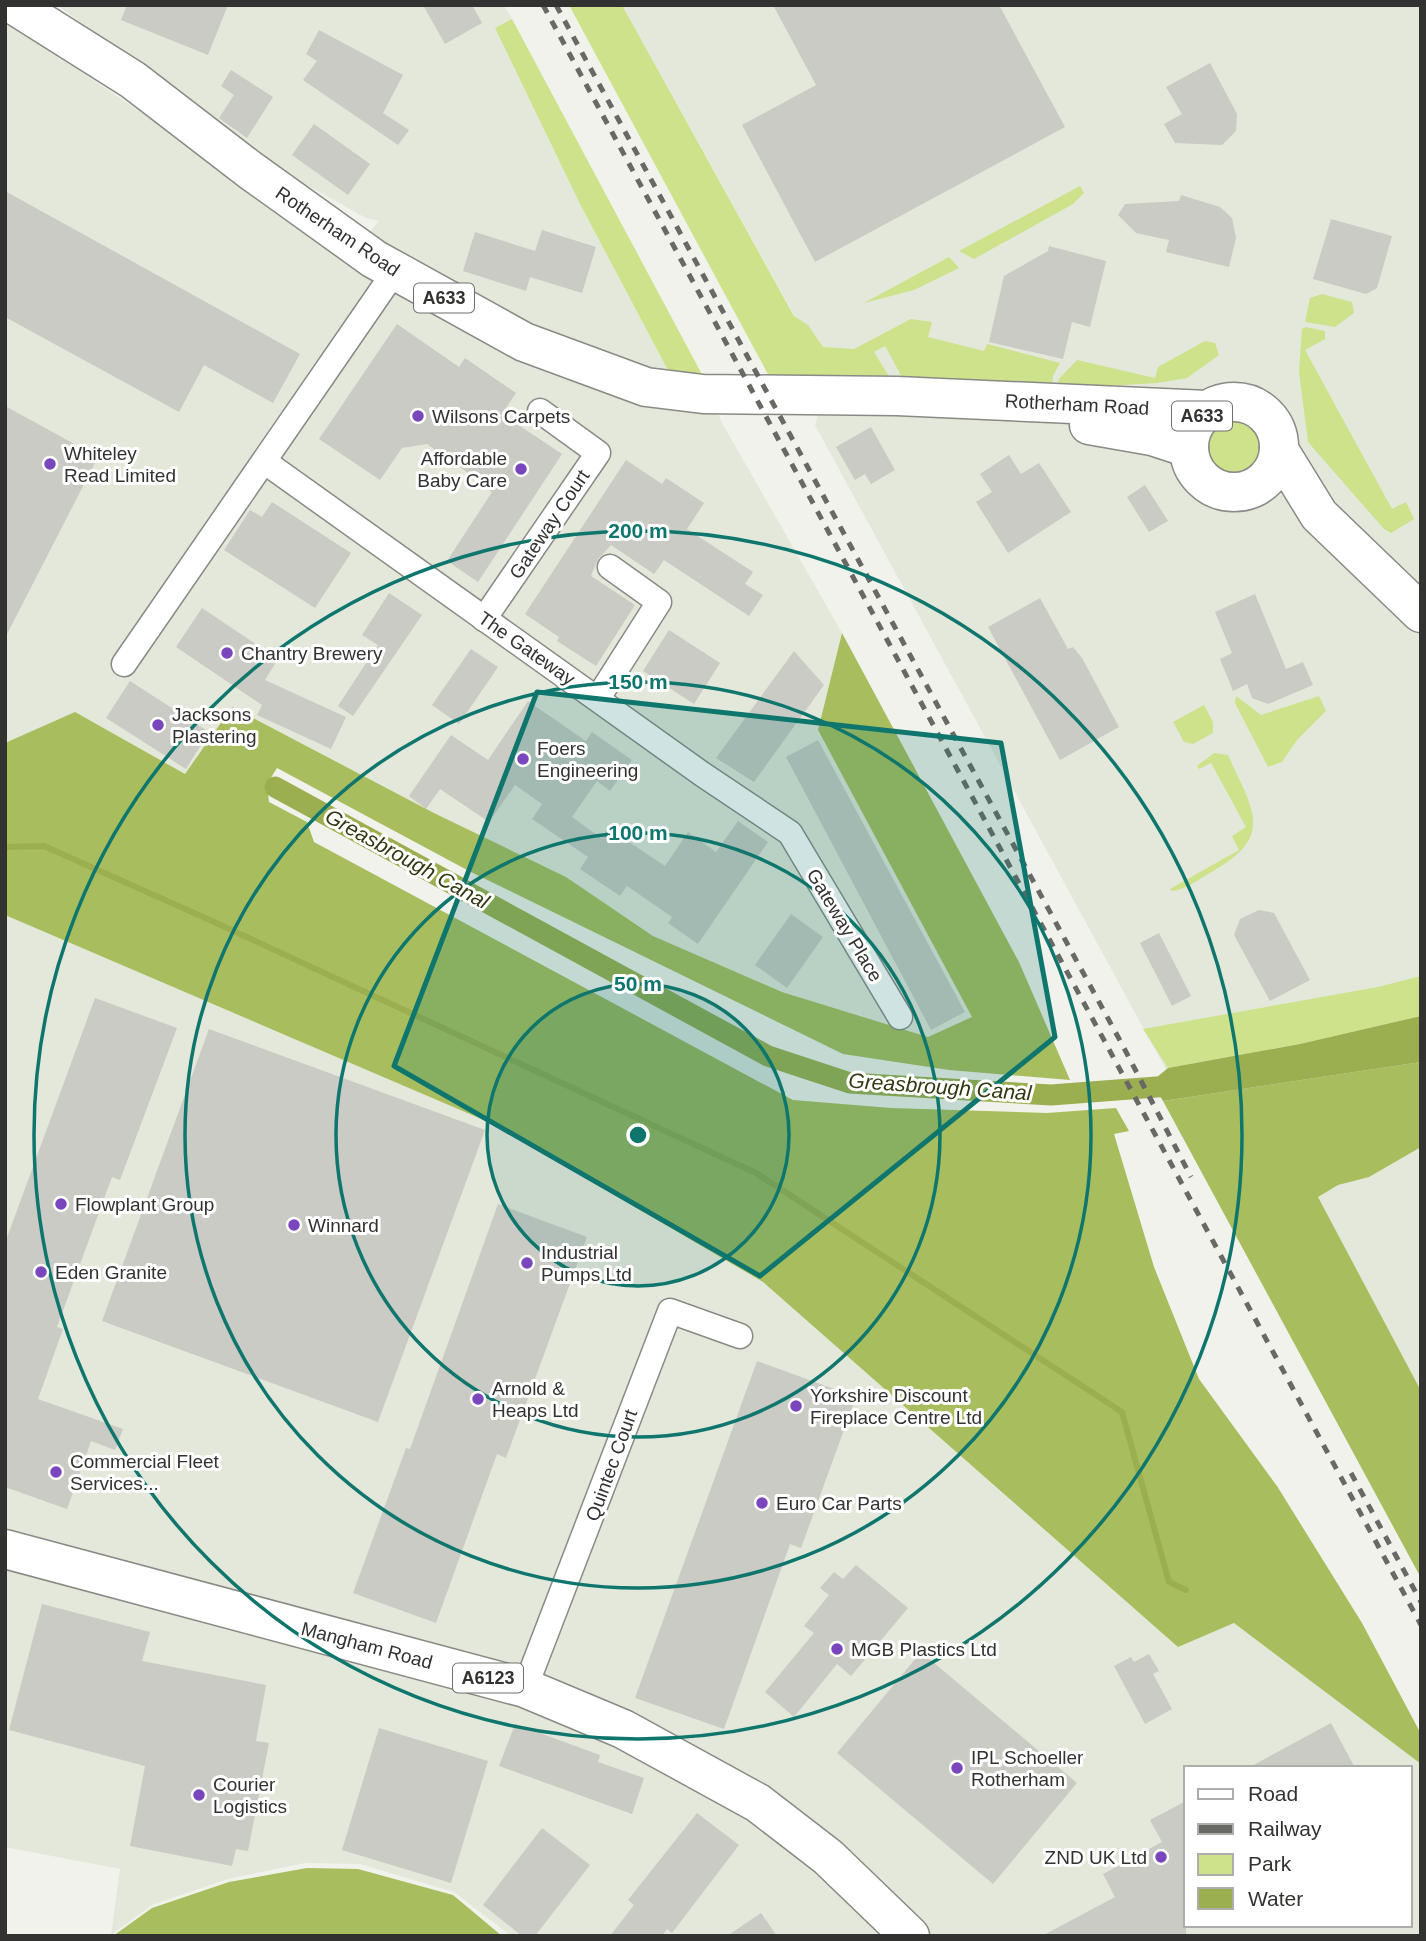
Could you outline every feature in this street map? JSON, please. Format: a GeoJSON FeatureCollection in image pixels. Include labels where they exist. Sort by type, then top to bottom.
{"type":"FeatureCollection","features":[{"type":"Feature","properties":{"kind":"main road","name":"Rotherham Road"},"geometry":{"type":"LineString","coordinates":[[14,5],[133,80],[250,170],[395,271],[524,342],[646,387],[703,394],[946,398],[1207,410],[1232,401],[1247,403],[1261,410],[1276,430],[1279,450],[1319,515],[1421,613]]}},
{"type":"Feature","properties":{"kind":"main road","name":"Rotherham Road"},"geometry":{"type":"LineString","coordinates":[[946,398],[1152,436],[1189,448],[1195,470],[1213,487],[1238,492],[1254,488],[1319,515]]}},
{"type":"Feature","properties":{"kind":"main road","name":"A633"},"geometry":{"type":"LineString","coordinates":[[1189,448],[1190,434],[1207,410]]}},
{"type":"Feature","properties":{"kind":"main road"},"geometry":{"type":"LineString","coordinates":[[1254,488],[1267,479],[1276,466],[1279,450]]}},
{"type":"Feature","properties":{"kind":"main road","name":"Mangham Road"},"geometry":{"type":"LineString","coordinates":[[5,1549],[525,1688],[623,1729],[758,1803],[828,1857],[910,1936]]}},
{"type":"Feature","properties":{"kind":"street"},"geometry":{"type":"LineString","coordinates":[[124,664],[395,271]]}},
{"type":"Feature","properties":{"kind":"street","name":"Gateway Court"},"geometry":{"type":"LineString","coordinates":[[484,619],[598,453],[540,411]]}},
{"type":"Feature","properties":{"kind":"street","name":"The Gateway"},"geometry":{"type":"LineString","coordinates":[[265,462],[790,833]]}},
{"type":"Feature","properties":{"kind":"street"},"geometry":{"type":"LineString","coordinates":[[598,698],[659,602],[610,568]]}},
{"type":"Feature","properties":{"kind":"street","name":"Gateway Place"},"geometry":{"type":"LineString","coordinates":[[790,833],[900,1017]]}},
{"type":"Feature","properties":{"kind":"street","name":"Quintec Court"},"geometry":{"type":"LineString","coordinates":[[525,1688],[670,1311],[740,1336]]}},
{"type":"Feature","properties":{"kind":"highlighted area"},"geometry":{"type":"Polygon","coordinates":[[[537,692],[1001,743],[1055,1037],[760,1276],[394,1066],[537,692]]]}},
{"type":"Feature","properties":{"kind":"shaded area"},"geometry":{"type":"Polygon","coordinates":[[[57,5],[504,5],[512,19],[495,28],[580,204],[671,376],[706,382],[722,423],[842,633],[818,730],[973,1018],[928,1037],[782,992],[653,936],[566,877],[434,813],[232,707],[185,775],[75,713],[5,743],[5,20],[351,255],[379,221],[366,218],[285,173],[57,5]]]}},
{"type":"Feature","properties":{"kind":"shaded area"},"geometry":{"type":"Polygon","coordinates":[[[622,5],[1421,5],[1421,1538],[815,425],[829,378],[622,5]]]}},
{"type":"Feature","properties":{"kind":"shaded area"},"geometry":{"type":"Polygon","coordinates":[[[842,633],[1019,962],[1070,1080],[949,1070],[843,1054],[469,871],[277,768],[267,784],[269,802],[307,822],[314,842],[793,1100],[891,1108],[1047,1113],[1116,1108],[1129,1131],[1114,1134],[1154,1267],[1199,1379],[1277,1486],[1362,1623],[1421,1734],[1421,1764],[1234,1623],[1178,1647],[763,1282],[493,1124],[5,915],[5,743],[75,712],[185,774],[232,707],[434,813],[566,877],[653,936],[782,992],[928,1037],[972,1017],[818,730],[842,633]]]}},
{"type":"Feature","properties":{"kind":"shaded area"},"geometry":{"type":"Polygon","coordinates":[[[5,915],[493,1124],[763,1282],[1177,1646],[1234,1623],[1421,1764],[1421,1936],[511,1936],[454,1892],[360,1864],[305,1863],[228,1879],[152,1905],[111,1935],[120,1869],[5,1847],[5,915]]]}},
{"type":"Feature","properties":{"kind":"shaded area"},"geometry":{"type":"Polygon","coordinates":[[[1421,1062],[1421,1147],[1369,1177],[1338,1185],[1318,1197],[1421,1391],[1421,1578],[1163,1101],[1421,1062]]]}},
{"type":"Feature","properties":{"kind":"shaded area"},"geometry":{"type":"Polygon","coordinates":[[[307,1868],[358,1869],[453,1895],[502,1936],[113,1936],[152,1908],[229,1882],[307,1868]]]}},
{"type":"Feature","properties":{"kind":"green space"},"geometry":{"type":"Polygon","coordinates":[[[569,5],[622,5],[794,316],[808,325],[823,347],[854,349],[911,319],[932,322],[928,337],[984,351],[987,344],[1060,363],[1053,376],[1051,391],[903,379],[885,346],[874,352],[890,378],[770,378],[569,5]]]}},
{"type":"Feature","properties":{"kind":"green space"},"geometry":{"type":"Polygon","coordinates":[[[512,19],[706,382],[671,376],[580,204],[495,28],[512,19]]]}},
{"type":"Feature","properties":{"kind":"green space"},"geometry":{"type":"Polygon","coordinates":[[[1080,186],[1084,193],[1073,204],[974,259],[959,251],[1080,186]]]}},
{"type":"Feature","properties":{"kind":"green space"},"geometry":{"type":"Polygon","coordinates":[[[949,257],[959,268],[914,290],[864,303],[949,257]]]}},
{"type":"Feature","properties":{"kind":"green space"},"geometry":{"type":"Polygon","coordinates":[[[1322,294],[1352,302],[1354,313],[1335,327],[1305,322],[1310,298],[1322,294]]]}},
{"type":"Feature","properties":{"kind":"green space"},"geometry":{"type":"Polygon","coordinates":[[[1306,327],[1325,331],[1325,339],[1305,350],[1392,509],[1406,502],[1414,519],[1391,533],[1384,529],[1308,442],[1299,372],[1302,329],[1306,327]]]}},
{"type":"Feature","properties":{"kind":"green space"},"geometry":{"type":"Polygon","coordinates":[[[1205,341],[1215,343],[1219,355],[1187,378],[1157,383],[1057,389],[1059,379],[1077,360],[1155,378],[1158,367],[1205,341]]]}},
{"type":"Feature","properties":{"kind":"green space"},"geometry":{"type":"Polygon","coordinates":[[[1234,417],[1250,422],[1258,430],[1263,446],[1258,462],[1250,470],[1234,475],[1218,470],[1210,462],[1205,446],[1210,430],[1218,422],[1234,417]]]}},
{"type":"Feature","properties":{"kind":"green space"},"geometry":{"type":"Polygon","coordinates":[[[1236,696],[1261,715],[1319,696],[1326,711],[1297,740],[1282,762],[1268,767],[1235,703],[1236,696]]]}},
{"type":"Feature","properties":{"kind":"green space"},"geometry":{"type":"Polygon","coordinates":[[[1204,705],[1213,722],[1213,733],[1193,744],[1184,742],[1173,722],[1204,705]]]}},
{"type":"Feature","properties":{"kind":"green space"},"geometry":{"type":"Polygon","coordinates":[[[1214,753],[1228,755],[1245,792],[1253,821],[1251,834],[1244,847],[1231,860],[1191,884],[1171,891],[1170,889],[1239,850],[1232,836],[1246,827],[1211,763],[1199,769],[1197,766],[1214,753]]]}},
{"type":"Feature","properties":{"kind":"green space"},"geometry":{"type":"Polygon","coordinates":[[[1421,976],[1421,1016],[1300,1044],[1168,1068],[1143,1029],[1378,987],[1421,976]]]}},
{"type":"Feature","properties":{"kind":"water"},"geometry":{"type":"Polygon","coordinates":[[[1421,1016],[1421,1062],[1163,1101],[1151,1082],[1168,1068],[1300,1044],[1421,1016]]]}},
{"type":"Feature","properties":{"kind":"building"},"geometry":{"type":"Polygon","coordinates":[[[127,5],[228,5],[208,55],[121,20],[127,5]]]}},
{"type":"Feature","properties":{"kind":"building"},"geometry":{"type":"Polygon","coordinates":[[[423,5],[472,5],[482,23],[445,44],[423,5]]]}},
{"type":"Feature","properties":{"kind":"building"},"geometry":{"type":"Polygon","coordinates":[[[773,5],[999,5],[1065,127],[815,262],[742,125],[816,85],[773,5]]]}},
{"type":"Feature","properties":{"kind":"building"},"geometry":{"type":"Polygon","coordinates":[[[319,30],[403,75],[383,113],[409,130],[398,145],[303,80],[317,61],[306,54],[319,30]]]}},
{"type":"Feature","properties":{"kind":"building"},"geometry":{"type":"Polygon","coordinates":[[[1210,63],[1237,114],[1236,131],[1222,145],[1175,143],[1164,124],[1182,114],[1166,87],[1210,63]]]}},
{"type":"Feature","properties":{"kind":"building"},"geometry":{"type":"Polygon","coordinates":[[[231,70],[273,97],[247,138],[219,118],[234,95],[221,86],[231,70]]]}},
{"type":"Feature","properties":{"kind":"building"},"geometry":{"type":"Polygon","coordinates":[[[314,124],[370,164],[348,195],[292,155],[314,124]]]}},
{"type":"Feature","properties":{"kind":"building"},"geometry":{"type":"Polygon","coordinates":[[[5,191],[300,354],[273,403],[204,365],[179,412],[5,317],[5,191]]]}},
{"type":"Feature","properties":{"kind":"building"},"geometry":{"type":"Polygon","coordinates":[[[1181,195],[1220,207],[1232,218],[1236,238],[1229,267],[1166,252],[1169,240],[1136,233],[1118,215],[1125,204],[1179,201],[1181,195]]]}},
{"type":"Feature","properties":{"kind":"building"},"geometry":{"type":"Polygon","coordinates":[[[1331,219],[1392,236],[1377,288],[1366,294],[1313,279],[1331,219]]]}},
{"type":"Feature","properties":{"kind":"building"},"geometry":{"type":"Polygon","coordinates":[[[542,230],[596,247],[582,293],[530,277],[526,291],[463,271],[475,232],[535,251],[542,230]]]}},
{"type":"Feature","properties":{"kind":"building"},"geometry":{"type":"Polygon","coordinates":[[[1049,246],[1106,261],[1090,327],[1072,322],[1063,359],[989,342],[1004,276],[1048,251],[1049,246]]]}},
{"type":"Feature","properties":{"kind":"building","name":"Wilsons Carpets"},"geometry":{"type":"Polygon","coordinates":[[[397,324],[459,367],[465,358],[516,393],[502,414],[562,454],[478,582],[447,561],[492,492],[479,484],[481,482],[427,444],[402,448],[380,480],[319,439],[397,324]]]}},
{"type":"Feature","properties":{"kind":"building"},"geometry":{"type":"Polygon","coordinates":[[[5,406],[98,457],[5,638],[5,406]]]}},
{"type":"Feature","properties":{"kind":"building"},"geometry":{"type":"Polygon","coordinates":[[[871,427],[895,470],[871,484],[865,474],[855,480],[836,447],[871,427]]]}},
{"type":"Feature","properties":{"kind":"building"},"geometry":{"type":"Polygon","coordinates":[[[1009,455],[1021,474],[1039,463],[1071,512],[1008,553],[976,502],[992,492],[980,474],[1009,455]]]}},
{"type":"Feature","properties":{"kind":"building"},"geometry":{"type":"Polygon","coordinates":[[[626,460],[662,484],[666,478],[704,503],[687,529],[753,572],[745,584],[763,595],[749,616],[664,560],[654,574],[611,545],[598,559],[591,576],[635,605],[596,666],[557,641],[559,637],[525,614],[626,460]]]}},
{"type":"Feature","properties":{"kind":"building"},"geometry":{"type":"Polygon","coordinates":[[[1145,485],[1168,521],[1149,532],[1127,497],[1145,485]]]}},
{"type":"Feature","properties":{"kind":"building"},"geometry":{"type":"Polygon","coordinates":[[[272,502],[351,553],[315,608],[224,550],[250,510],[262,517],[272,502]]]}},
{"type":"Feature","properties":{"kind":"building"},"geometry":{"type":"Polygon","coordinates":[[[389,593],[422,615],[353,716],[338,706],[378,645],[362,635],[389,593]]]}},
{"type":"Feature","properties":{"kind":"building"},"geometry":{"type":"Polygon","coordinates":[[[1255,594],[1286,669],[1303,662],[1313,685],[1268,704],[1252,698],[1247,684],[1233,691],[1220,659],[1232,653],[1215,612],[1255,594]]]}},
{"type":"Feature","properties":{"kind":"building"},"geometry":{"type":"Polygon","coordinates":[[[1040,598],[1068,649],[1073,647],[1082,658],[1119,727],[1060,760],[988,627],[1040,598]]]}},
{"type":"Feature","properties":{"kind":"building"},"geometry":{"type":"Polygon","coordinates":[[[202,608],[278,659],[265,680],[346,717],[331,749],[257,715],[262,705],[176,647],[202,608]]]}},
{"type":"Feature","properties":{"kind":"building"},"geometry":{"type":"Polygon","coordinates":[[[669,630],[720,663],[694,704],[643,671],[669,630]]]}},
{"type":"Feature","properties":{"kind":"building"},"geometry":{"type":"Polygon","coordinates":[[[471,649],[498,667],[459,724],[432,705],[471,649]]]}},
{"type":"Feature","properties":{"kind":"building"},"geometry":{"type":"Polygon","coordinates":[[[794,651],[824,685],[754,782],[716,758],[794,651]]]}},
{"type":"Feature","properties":{"kind":"building","name":"Jacksons Plastering"},"geometry":{"type":"Polygon","coordinates":[[[130,681],[209,732],[186,769],[106,718],[130,681]]]}},
{"type":"Feature","properties":{"kind":"building"},"geometry":{"type":"Polygon","coordinates":[[[528,701],[586,741],[592,732],[632,760],[610,791],[597,781],[572,817],[601,838],[608,828],[665,866],[688,832],[716,852],[738,821],[768,842],[698,944],[668,923],[672,917],[627,886],[620,896],[580,869],[588,857],[532,819],[542,804],[515,785],[489,822],[440,789],[426,809],[409,796],[451,735],[488,760],[528,701]]]}},
{"type":"Feature","properties":{"kind":"building"},"geometry":{"type":"Polygon","coordinates":[[[818,740],[965,1012],[931,1030],[786,757],[818,740]]]}},
{"type":"Feature","properties":{"kind":"building"},"geometry":{"type":"Polygon","coordinates":[[[1259,910],[1274,913],[1310,980],[1270,1001],[1234,935],[1240,919],[1259,910]]]}},
{"type":"Feature","properties":{"kind":"building"},"geometry":{"type":"Polygon","coordinates":[[[791,914],[823,937],[787,988],[755,965],[791,914]]]}},
{"type":"Feature","properties":{"kind":"building"},"geometry":{"type":"Polygon","coordinates":[[[1159,933],[1191,996],[1172,1006],[1140,943],[1159,933]]]}},
{"type":"Feature","properties":{"kind":"building"},"geometry":{"type":"Polygon","coordinates":[[[95,998],[177,1028],[120,1180],[112,1177],[57,1327],[63,1329],[38,1399],[123,1429],[115,1450],[91,1441],[67,1509],[5,1487],[5,1243],[95,998]]]}},
{"type":"Feature","properties":{"kind":"building","name":"Winnard"},"geometry":{"type":"Polygon","coordinates":[[[209,1029],[485,1130],[378,1422],[102,1321],[209,1029]]]}},
{"type":"Feature","properties":{"kind":"building"},"geometry":{"type":"Polygon","coordinates":[[[498,1204],[587,1237],[506,1458],[497,1454],[436,1623],[353,1593],[406,1448],[410,1449],[498,1204]]]}},
{"type":"Feature","properties":{"kind":"building"},"geometry":{"type":"Polygon","coordinates":[[[757,1361],[856,1397],[801,1548],[790,1544],[724,1729],[635,1698],[757,1361]]]}},
{"type":"Feature","properties":{"kind":"building","name":"MGB Plastics Ltd"},"geometry":{"type":"Polygon","coordinates":[[[856,1565],[908,1608],[851,1676],[837,1664],[794,1717],[765,1692],[814,1633],[804,1626],[829,1595],[820,1588],[834,1572],[843,1579],[856,1565]]]}},
{"type":"Feature","properties":{"kind":"building"},"geometry":{"type":"Polygon","coordinates":[[[42,1604],[150,1632],[142,1661],[266,1685],[256,1741],[269,1743],[248,1851],[236,1849],[232,1866],[130,1846],[145,1766],[9,1730],[42,1604]]]}},
{"type":"Feature","properties":{"kind":"building","name":"IPL Schoeller Rotherham"},"geometry":{"type":"Polygon","coordinates":[[[921,1652],[1077,1783],[993,1884],[837,1753],[921,1652]]]}},
{"type":"Feature","properties":{"kind":"building"},"geometry":{"type":"Polygon","coordinates":[[[1149,1654],[1159,1671],[1153,1674],[1172,1709],[1145,1724],[1114,1666],[1131,1657],[1134,1662],[1149,1654]]]}},
{"type":"Feature","properties":{"kind":"building"},"geometry":{"type":"Polygon","coordinates":[[[1331,1723],[1354,1766],[1252,1766],[1331,1723]]]}},
{"type":"Feature","properties":{"kind":"building"},"geometry":{"type":"Polygon","coordinates":[[[515,1724],[600,1755],[598,1762],[644,1778],[632,1814],[499,1766],[515,1724]]]}},
{"type":"Feature","properties":{"kind":"building"},"geometry":{"type":"Polygon","coordinates":[[[379,1728],[488,1761],[451,1883],[342,1850],[379,1728]]]}},
{"type":"Feature","properties":{"kind":"building","name":"ZND UK Ltd"},"geometry":{"type":"Polygon","coordinates":[[[1184,1802],[1186,1936],[1042,1936],[1115,1897],[1103,1874],[1162,1842],[1150,1820],[1184,1802]]]}},
{"type":"Feature","properties":{"kind":"building"},"geometry":{"type":"Polygon","coordinates":[[[697,1813],[739,1845],[672,1933],[667,1929],[662,1936],[610,1936],[634,1905],[628,1900],[697,1813]]]}},
{"type":"Feature","properties":{"kind":"building"},"geometry":{"type":"Polygon","coordinates":[[[542,1828],[590,1865],[535,1936],[522,1936],[483,1905],[542,1828]]]}},
{"type":"Feature","properties":{"kind":"building"},"geometry":{"type":"Polygon","coordinates":[[[761,1913],[777,1936],[727,1936],[761,1913]]]}},
{"type":"Feature","properties":{"kind":"waterway","name":"Greasbrough Canal"},"geometry":{"type":"LineString","coordinates":[[275,787],[768,1056],[850,1083],[1051,1095],[1183,1085]]}},
{"type":"Feature","properties":{"kind":"waterway"},"geometry":{"type":"LineString","coordinates":[[5,847],[44,846],[756,1173],[1122,1412],[1169,1582],[1186,1590]]}},
{"type":"Feature","properties":{"kind":"railway"},"geometry":{"type":"LineString","coordinates":[[543,5],[1421,1625]]}},
{"type":"Feature","properties":{"kind":"railway"},"geometry":{"type":"LineString","coordinates":[[556,5],[1123,1046],[1191,1177]]}},
{"type":"Feature","properties":{"kind":"railway"},"geometry":{"type":"LineString","coordinates":[[1351,1473],[1421,1602]]}},
{"type":"Feature","properties":{"kind":"place","name":"Wilsons Carpets"},"geometry":{"type":"Point","coordinates":[418,416]}},
{"type":"Feature","properties":{"kind":"place","name":"Whiteley Read Limited"},"geometry":{"type":"Point","coordinates":[50,464]}},
{"type":"Feature","properties":{"kind":"place","name":"Affordable Baby Care"},"geometry":{"type":"Point","coordinates":[521,469]}},
{"type":"Feature","properties":{"kind":"place","name":"Chantry Brewery"},"geometry":{"type":"Point","coordinates":[227,653]}},
{"type":"Feature","properties":{"kind":"place","name":"Jacksons Plastering"},"geometry":{"type":"Point","coordinates":[158,725]}},
{"type":"Feature","properties":{"kind":"place","name":"Foers Engineering"},"geometry":{"type":"Point","coordinates":[523,759]}},
{"type":"Feature","properties":{"kind":"place","name":"Flowplant Group"},"geometry":{"type":"Point","coordinates":[61,1204]}},
{"type":"Feature","properties":{"kind":"place","name":"Winnard"},"geometry":{"type":"Point","coordinates":[294,1225]}},
{"type":"Feature","properties":{"kind":"place","name":"Industrial Pumps Ltd"},"geometry":{"type":"Point","coordinates":[527,1263]}},
{"type":"Feature","properties":{"kind":"place","name":"Eden Granite"},"geometry":{"type":"Point","coordinates":[41,1272]}},
{"type":"Feature","properties":{"kind":"place","name":"Arnold & Heaps Ltd"},"geometry":{"type":"Point","coordinates":[478,1399]}},
{"type":"Feature","properties":{"kind":"place","name":"Yorkshire Discount Fireplace Centre Ltd"},"geometry":{"type":"Point","coordinates":[796,1406]}},
{"type":"Feature","properties":{"kind":"place","name":"Commercial Fleet Services..."},"geometry":{"type":"Point","coordinates":[56,1472]}},
{"type":"Feature","properties":{"kind":"place","name":"Euro Car Parts"},"geometry":{"type":"Point","coordinates":[762,1503]}},
{"type":"Feature","properties":{"kind":"place","name":"MGB Plastics Ltd"},"geometry":{"type":"Point","coordinates":[837,1649]}},
{"type":"Feature","properties":{"kind":"place","name":"IPL Schoeller Rotherham"},"geometry":{"type":"Point","coordinates":[957,1768]}},
{"type":"Feature","properties":{"kind":"place","name":"Courier Logistics"},"geometry":{"type":"Point","coordinates":[199,1795]}},
{"type":"Feature","properties":{"kind":"place","name":"ZND UK Ltd"},"geometry":{"type":"Point","coordinates":[1161,1857]}}]}
